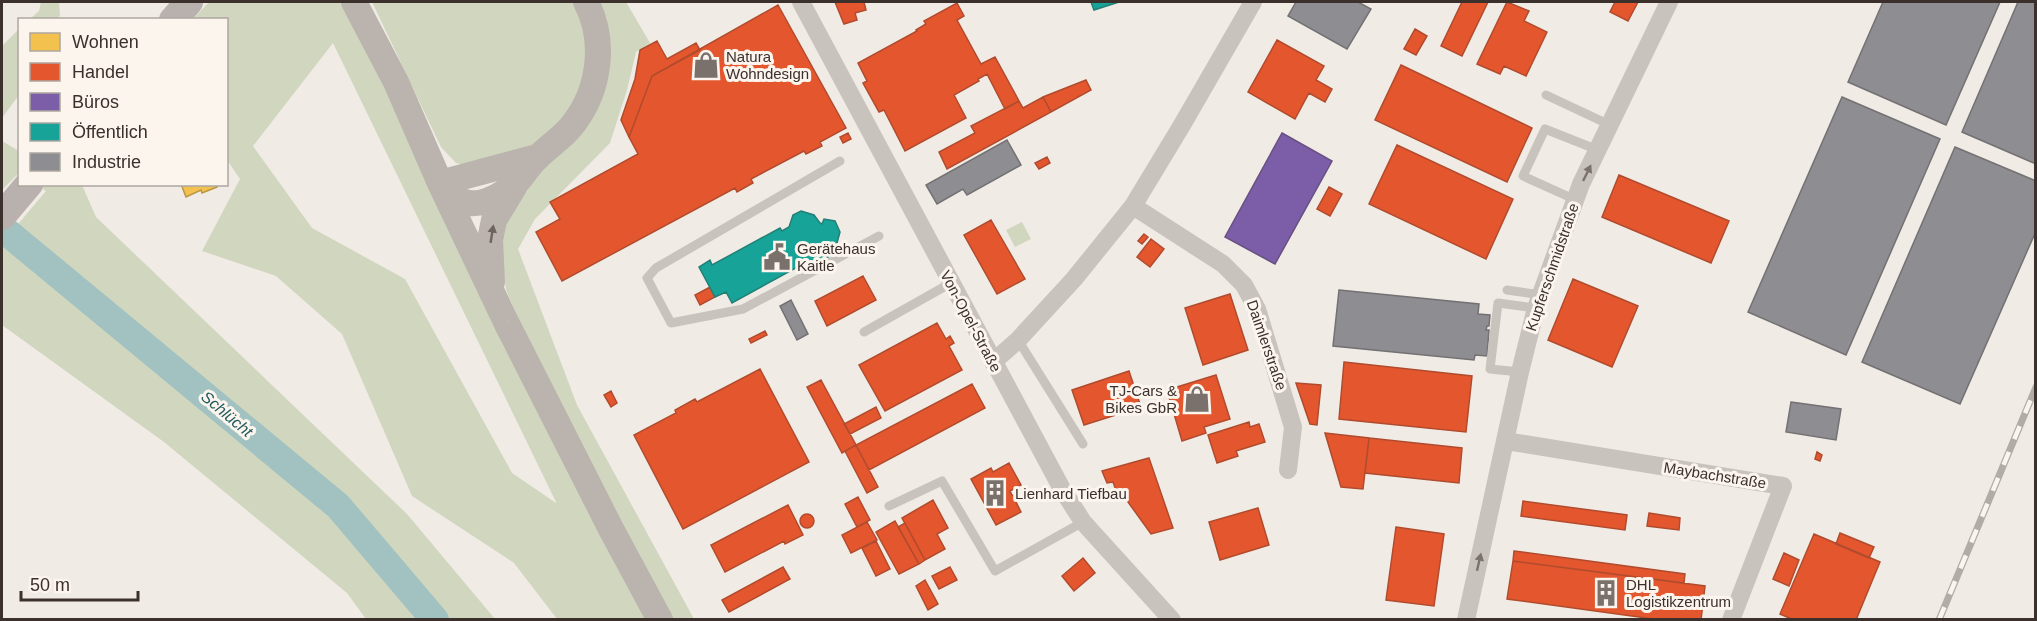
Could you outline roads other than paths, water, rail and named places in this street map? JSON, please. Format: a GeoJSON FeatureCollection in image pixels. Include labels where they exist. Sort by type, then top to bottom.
{"type":"FeatureCollection","features":[{"type":"Feature","properties":{"kind":"main road"},"geometry":{"type":"LineString","coordinates":[[174,18],[189,2]]}},
{"type":"Feature","properties":{"kind":"main road"},"geometry":{"type":"LineString","coordinates":[[354,2],[396,82],[440,183],[492,292],[660,620]]}},
{"type":"Feature","properties":{"kind":"main road"},"geometry":{"type":"LineString","coordinates":[[492,292],[490,240],[494,220],[516,182],[537,157],[559,140],[574,124],[585,106],[596,77],[598,48],[594,16],[586,2]]}},
{"type":"Feature","properties":{"kind":"main road"},"geometry":{"type":"LineString","coordinates":[[440,183],[537,157]]}},
{"type":"Feature","properties":{"kind":"main road"},"geometry":{"type":"LineString","coordinates":[[440,183],[463,202],[482,203],[501,194],[516,182]]}},
{"type":"Feature","properties":{"kind":"main road"},"geometry":{"type":"LineString","coordinates":[[2,216],[26,186]]}},
{"type":"Feature","properties":{"kind":"street","name":"Von-Opel-Straße"},"geometry":{"type":"LineString","coordinates":[[801,2],[1062,489],[1083,522],[1172,620]]}},
{"type":"Feature","properties":{"kind":"street"},"geometry":{"type":"LineString","coordinates":[[993,362],[1018,340],[1074,279],[1133,206],[1254,2]]}},
{"type":"Feature","properties":{"kind":"street","name":"Kupferschmidstraße"},"geometry":{"type":"LineString","coordinates":[[1466,620],[1520,372],[1538,302],[1576,200],[1669,2]]}},
{"type":"Feature","properties":{"kind":"street","name":"Daimlerstraße"},"geometry":{"type":"LineString","coordinates":[[1133,206],[1223,264],[1244,285],[1257,309],[1293,427],[1287,470]]}},
{"type":"Feature","properties":{"kind":"street","name":"Maybachstraße"},"geometry":{"type":"LineString","coordinates":[[1506,441],[1783,486],[1731,620]]}},
{"type":"Feature","properties":{"kind":"lane"},"geometry":{"type":"LineString","coordinates":[[1546,95],[1610,125]]}},
{"type":"Feature","properties":{"kind":"lane"},"geometry":{"type":"LineString","coordinates":[[1576,200],[1523,176],[1545,129],[1598,150]]}},
{"type":"Feature","properties":{"kind":"lane"},"geometry":{"type":"LineString","coordinates":[[840,161],[656,268],[647,278],[671,323],[743,309],[879,236]]}},
{"type":"Feature","properties":{"kind":"lane"},"geometry":{"type":"LineString","coordinates":[[864,332],[951,283]]}},
{"type":"Feature","properties":{"kind":"lane"},"geometry":{"type":"LineString","coordinates":[[1507,290],[1538,302]]}},
{"type":"Feature","properties":{"kind":"lane"},"geometry":{"type":"LineString","coordinates":[[1520,372],[1490,369],[1498,303],[1538,302]]}},
{"type":"Feature","properties":{"kind":"lane"},"geometry":{"type":"LineString","coordinates":[[1018,340],[1083,444]]}},
{"type":"Feature","properties":{"kind":"lane"},"geometry":{"type":"LineString","coordinates":[[889,506],[942,481],[995,571],[1083,522]]}},
{"type":"Feature","properties":{"kind":"waterway","name":"Schlücht"},"geometry":{"type":"LineString","coordinates":[[2,228],[338,506],[435,620]]}},
{"type":"Feature","properties":{"kind":"railway"},"geometry":{"type":"LineString","coordinates":[[1939,620],[2036,387]]}},
{"type":"Feature","properties":{"kind":"place","name":"Natura Wohndesign"},"geometry":{"type":"Point","coordinates":[706,65]}},
{"type":"Feature","properties":{"kind":"place","name":"Gerätehaus Kaitle"},"geometry":{"type":"Point","coordinates":[777,257]}},
{"type":"Feature","properties":{"kind":"place","name":"TJ-Cars & Bikes GbR"},"geometry":{"type":"Point","coordinates":[1197,399]}},
{"type":"Feature","properties":{"kind":"place","name":"Lienhard Tiefbau"},"geometry":{"type":"Point","coordinates":[995,493]}},
{"type":"Feature","properties":{"kind":"place","name":"DHL Logistikzentrum"},"geometry":{"type":"Point","coordinates":[1606,593]}}]}
